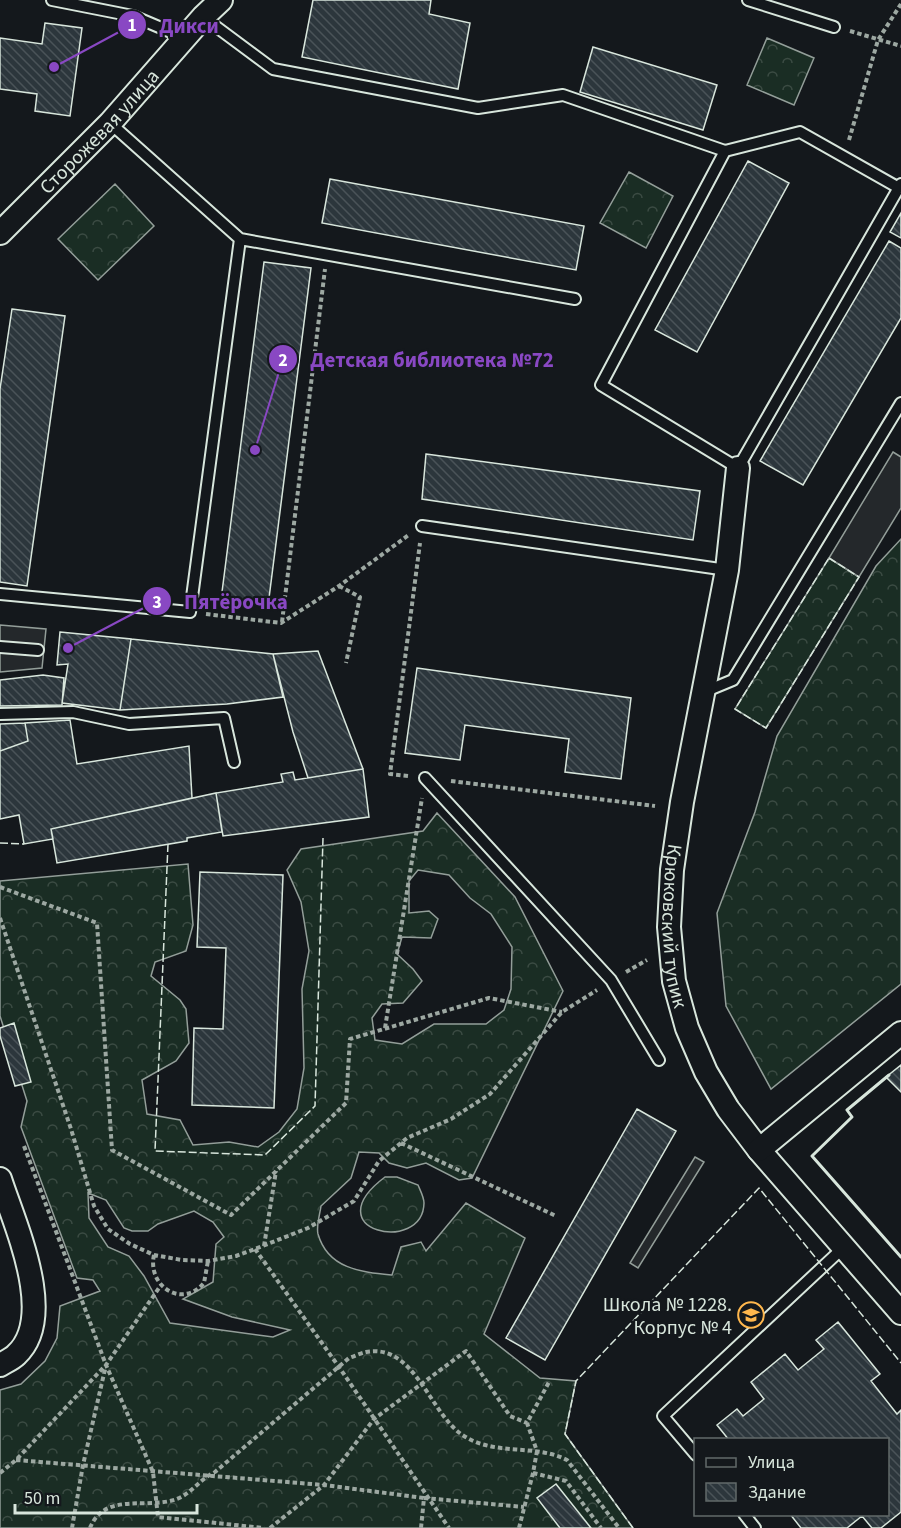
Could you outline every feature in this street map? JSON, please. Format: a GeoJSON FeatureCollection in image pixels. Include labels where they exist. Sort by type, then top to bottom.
{"type":"FeatureCollection","features":[{"type":"Feature","properties":{"kind":"street","name":"Сторожевая улица"},"geometry":{"type":"LineString","coordinates":[[0,233],[110,123],[185,38],[203,8],[221,0]]}},
{"type":"Feature","properties":{"kind":"street","name":"Крюковский тупик"},"geometry":{"type":"LineString","coordinates":[[738,468],[727,570],[681,802],[672,870],[669,927],[674,981],[687,1028],[705,1072],[728,1109],[759,1150],[901,1312]]}},
{"type":"Feature","properties":{"kind":"street"},"geometry":{"type":"LineString","coordinates":[[759,1150],[901,1033]]}},
{"type":"Feature","properties":{"kind":"street"},"geometry":{"type":"LineString","coordinates":[[0,1179],[33,1282],[34,1311],[28,1337],[16,1355],[0,1365]]}},
{"type":"Feature","properties":{"kind":"lane"},"geometry":{"type":"LineString","coordinates":[[52,0],[133,16],[185,38]]}},
{"type":"Feature","properties":{"kind":"lane"},"geometry":{"type":"LineString","coordinates":[[748,0],[834,27]]}},
{"type":"Feature","properties":{"kind":"lane"},"geometry":{"type":"LineString","coordinates":[[203,8],[273,69],[478,108],[563,95],[725,151],[800,132],[843,158],[900,186],[738,468],[601,384],[725,151]]}},
{"type":"Feature","properties":{"kind":"lane"},"geometry":{"type":"LineString","coordinates":[[110,123],[240,239],[575,299]]}},
{"type":"Feature","properties":{"kind":"lane"},"geometry":{"type":"LineString","coordinates":[[0,594],[190,612],[240,239]]}},
{"type":"Feature","properties":{"kind":"lane"},"geometry":{"type":"LineString","coordinates":[[704,693],[733,680],[901,403]]}},
{"type":"Feature","properties":{"kind":"lane"},"geometry":{"type":"LineString","coordinates":[[422,526],[727,570]]}},
{"type":"Feature","properties":{"kind":"lane"},"geometry":{"type":"LineString","coordinates":[[0,647],[38,650]]}},
{"type":"Feature","properties":{"kind":"lane"},"geometry":{"type":"LineString","coordinates":[[0,714],[73,712],[129,724],[224,718],[234,762]]}},
{"type":"Feature","properties":{"kind":"lane"},"geometry":{"type":"LineString","coordinates":[[425,778],[611,980],[659,1060]]}},
{"type":"Feature","properties":{"kind":"lane"},"geometry":{"type":"LineString","coordinates":[[694,1453],[663,1416],[844,1247]]}},
{"type":"Feature","properties":{"kind":"lane"},"geometry":{"type":"LineString","coordinates":[[745,1516],[754,1528]]}},
{"type":"Feature","properties":{"kind":"path"},"geometry":{"type":"LineString","coordinates":[[843,158],[879,40],[901,4]]}},
{"type":"Feature","properties":{"kind":"path"},"geometry":{"type":"LineString","coordinates":[[834,27],[901,46]]}},
{"type":"Feature","properties":{"kind":"path"},"geometry":{"type":"LineString","coordinates":[[281,623],[327,254]]}},
{"type":"Feature","properties":{"kind":"path"},"geometry":{"type":"LineString","coordinates":[[190,612],[281,623],[339,586],[422,526]]}},
{"type":"Feature","properties":{"kind":"path"},"geometry":{"type":"LineString","coordinates":[[422,526],[390,774],[655,806]]}},
{"type":"Feature","properties":{"kind":"path"},"geometry":{"type":"LineString","coordinates":[[339,586],[360,597],[346,663]]}},
{"type":"Feature","properties":{"kind":"path"},"geometry":{"type":"LineString","coordinates":[[386,1028],[425,778]]}},
{"type":"Feature","properties":{"kind":"path"},"geometry":{"type":"LineString","coordinates":[[0,887],[97,923],[112,1150],[231,1215],[346,1103],[350,1039],[489,998],[562,1012]]}},
{"type":"Feature","properties":{"kind":"path"},"geometry":{"type":"LineString","coordinates":[[0,918],[94,1206],[108,1229],[130,1244],[154,1255],[182,1260],[208,1261],[255,1250],[308,1228],[354,1201],[379,1161],[407,1138],[451,1119],[490,1094],[562,1012],[647,960]]}},
{"type":"Feature","properties":{"kind":"path"},"geometry":{"type":"LineString","coordinates":[[401,1143],[556,1216]]}},
{"type":"Feature","properties":{"kind":"path"},"geometry":{"type":"LineString","coordinates":[[24,1146],[106,1365],[153,1472],[158,1517],[264,1528]]}},
{"type":"Feature","properties":{"kind":"path"},"geometry":{"type":"LineString","coordinates":[[264,1246],[277,1170]]}},
{"type":"Feature","properties":{"kind":"path"},"geometry":{"type":"LineString","coordinates":[[255,1250],[339,1367],[426,1498],[449,1528]]}},
{"type":"Feature","properties":{"kind":"path"},"geometry":{"type":"LineString","coordinates":[[154,1255],[153,1273],[161,1285],[172,1293],[192,1292],[204,1282],[208,1261]]}},
{"type":"Feature","properties":{"kind":"path"},"geometry":{"type":"LineString","coordinates":[[0,1473],[16,1460],[106,1365],[161,1285]]}},
{"type":"Feature","properties":{"kind":"path"},"geometry":{"type":"LineString","coordinates":[[270,1528],[324,1485],[374,1419],[465,1351],[510,1416],[527,1423]]}},
{"type":"Feature","properties":{"kind":"path"},"geometry":{"type":"LineString","coordinates":[[90,1528],[93,1520],[101,1511],[113,1504],[157,1503],[179,1498],[215,1472],[349,1359],[366,1352],[383,1352],[397,1356],[408,1365],[446,1420],[461,1434],[491,1447],[555,1454],[567,1460],[619,1528]]}},
{"type":"Feature","properties":{"kind":"path"},"geometry":{"type":"LineString","coordinates":[[72,1528],[83,1465],[106,1365]]}},
{"type":"Feature","properties":{"kind":"path"},"geometry":{"type":"LineString","coordinates":[[519,1528],[537,1451],[527,1423],[549,1382]]}},
{"type":"Feature","properties":{"kind":"path"},"geometry":{"type":"LineString","coordinates":[[16,1460],[324,1485],[524,1507]]}},
{"type":"Feature","properties":{"kind":"path"},"geometry":{"type":"LineString","coordinates":[[533,1473],[566,1481],[601,1528]]}},
{"type":"Feature","properties":{"kind":"path"},"geometry":{"type":"LineString","coordinates":[[421,1528],[426,1498]]}},
{"type":"Feature","properties":{"kind":"green space"},"geometry":{"type":"Polygon","coordinates":[[[767,38],[814,58],[794,105],[747,85],[767,38]]]}},
{"type":"Feature","properties":{"kind":"green space"},"geometry":{"type":"Polygon","coordinates":[[[629,172],[673,196],[646,248],[600,223],[629,172]]]}},
{"type":"Feature","properties":{"kind":"green space"},"geometry":{"type":"Polygon","coordinates":[[[115,184],[154,226],[98,280],[58,239],[115,184]]]}},
{"type":"Feature","properties":{"kind":"green space"},"geometry":{"type":"Polygon","coordinates":[[[901,539],[901,984],[771,1089],[726,1006],[717,913],[755,812],[777,736],[876,566],[901,539]]]}},
{"type":"Feature","properties":{"kind":"green space"},"geometry":{"type":"Polygon","coordinates":[[[829,558],[859,577],[766,728],[735,709],[829,558]]]}},
{"type":"Feature","properties":{"kind":"green space"},"geometry":{"type":"Polygon","coordinates":[[[437,813],[515,897],[563,991],[472,1178],[459,1180],[426,1163],[407,1168],[389,1163],[379,1153],[359,1152],[351,1178],[321,1206],[318,1234],[329,1255],[338,1262],[358,1270],[392,1275],[401,1247],[421,1242],[426,1251],[466,1203],[525,1238],[484,1334],[540,1378],[576,1381],[565,1434],[633,1528],[0,1528],[0,1390],[21,1384],[45,1361],[57,1338],[60,1306],[100,1291],[93,1280],[77,1278],[21,1127],[27,1101],[0,1016],[0,881],[188,864],[193,925],[186,951],[155,962],[151,976],[180,1000],[186,1009],[189,1043],[176,1061],[142,1080],[147,1114],[180,1120],[193,1145],[229,1142],[258,1147],[279,1132],[297,1109],[304,1068],[302,989],[309,951],[301,902],[287,870],[301,849],[423,831],[437,813]],[[418,870],[409,881],[409,913],[429,911],[438,919],[431,938],[402,937],[397,954],[422,981],[403,1003],[382,1004],[372,1018],[375,1040],[402,1044],[434,1024],[486,1024],[504,1010],[511,989],[512,947],[491,914],[470,898],[449,875],[418,870]],[[88,1193],[89,1218],[108,1247],[129,1256],[144,1276],[170,1323],[273,1337],[290,1330],[232,1317],[183,1299],[213,1282],[216,1244],[224,1237],[213,1222],[194,1211],[158,1224],[148,1231],[132,1231],[124,1228],[106,1200],[88,1193]]]}},
{"type":"Feature","properties":{"kind":"green space"},"geometry":{"type":"Polygon","coordinates":[[[385,1177],[397,1177],[418,1185],[421,1191],[424,1203],[419,1219],[407,1228],[392,1232],[377,1230],[365,1223],[361,1211],[366,1196],[385,1177]]]}},
{"type":"Feature","properties":{"kind":"shaded area"},"geometry":{"type":"Polygon","coordinates":[[[893,452],[901,457],[901,508],[859,577],[829,558],[893,452]]]}},
{"type":"Feature","properties":{"kind":"shaded area"},"geometry":{"type":"Polygon","coordinates":[[[0,625],[46,629],[42,668],[0,672],[0,625]]]}},
{"type":"Feature","properties":{"kind":"shaded area"},"geometry":{"type":"Polygon","coordinates":[[[695,1157],[704,1162],[638,1268],[630,1263],[695,1157]]]}},
{"type":"Feature","properties":{"kind":"building"},"geometry":{"type":"Polygon","coordinates":[[[313,0],[431,0],[429,14],[470,23],[458,89],[302,57],[313,0]]]}},
{"type":"Feature","properties":{"kind":"building"},"geometry":{"type":"Polygon","coordinates":[[[45,23],[82,28],[70,116],[35,111],[37,94],[0,89],[0,38],[42,44],[45,23]]]}},
{"type":"Feature","properties":{"kind":"building"},"geometry":{"type":"Polygon","coordinates":[[[593,47],[717,85],[703,130],[580,92],[593,47]]]}},
{"type":"Feature","properties":{"kind":"building"},"geometry":{"type":"Polygon","coordinates":[[[748,161],[789,183],[697,352],[655,330],[748,161]]]}},
{"type":"Feature","properties":{"kind":"building"},"geometry":{"type":"Polygon","coordinates":[[[330,179],[584,226],[576,270],[322,223],[330,179]]]}},
{"type":"Feature","properties":{"kind":"building"},"geometry":{"type":"Polygon","coordinates":[[[901,213],[901,238],[890,232],[901,213]]]}},
{"type":"Feature","properties":{"kind":"building"},"geometry":{"type":"Polygon","coordinates":[[[889,241],[901,248],[901,318],[803,485],[760,461],[889,241]]]}},
{"type":"Feature","properties":{"kind":"building"},"geometry":{"type":"Polygon","coordinates":[[[264,262],[311,268],[268,606],[221,600],[264,262]]]}},
{"type":"Feature","properties":{"kind":"building"},"geometry":{"type":"Polygon","coordinates":[[[12,309],[65,316],[27,586],[0,582],[0,389],[12,309]]]}},
{"type":"Feature","properties":{"kind":"building"},"geometry":{"type":"Polygon","coordinates":[[[426,454],[700,491],[693,540],[422,499],[426,454]]]}},
{"type":"Feature","properties":{"kind":"building"},"geometry":{"type":"Polygon","coordinates":[[[60,632],[131,639],[120,710],[62,703],[68,664],[57,665],[60,632]]]}},
{"type":"Feature","properties":{"kind":"building"},"geometry":{"type":"Polygon","coordinates":[[[131,639],[273,654],[283,697],[227,704],[120,710],[131,639]]]}},
{"type":"Feature","properties":{"kind":"building"},"geometry":{"type":"Polygon","coordinates":[[[318,651],[363,769],[308,778],[293,732],[273,654],[318,651]]]}},
{"type":"Feature","properties":{"kind":"building"},"geometry":{"type":"Polygon","coordinates":[[[417,668],[631,698],[621,779],[565,772],[569,739],[465,725],[460,760],[405,753],[417,668]]]}},
{"type":"Feature","properties":{"kind":"building"},"geometry":{"type":"Polygon","coordinates":[[[43,675],[64,678],[62,705],[0,706],[0,680],[43,675]]]}},
{"type":"Feature","properties":{"kind":"building"},"geometry":{"type":"Polygon","coordinates":[[[70,720],[77,764],[189,746],[192,798],[51,829],[53,839],[24,844],[19,815],[0,819],[0,751],[28,741],[25,723],[70,720]]]}},
{"type":"Feature","properties":{"kind":"building"},"geometry":{"type":"Polygon","coordinates":[[[25,723],[28,741],[0,751],[0,724],[25,723]]]}},
{"type":"Feature","properties":{"kind":"building"},"geometry":{"type":"Polygon","coordinates":[[[363,769],[369,817],[223,836],[216,793],[283,782],[281,774],[293,772],[295,780],[363,769]]]}},
{"type":"Feature","properties":{"kind":"building"},"geometry":{"type":"Polygon","coordinates":[[[216,793],[222,832],[187,838],[187,841],[57,863],[51,829],[216,793]]]}},
{"type":"Feature","properties":{"kind":"building"},"geometry":{"type":"Polygon","coordinates":[[[200,872],[283,875],[274,1108],[192,1105],[194,1028],[223,1029],[226,948],[197,947],[200,872]]]}},
{"type":"Feature","properties":{"kind":"building"},"geometry":{"type":"Polygon","coordinates":[[[14,1023],[31,1082],[15,1086],[0,1036],[0,1028],[14,1023]]]}},
{"type":"Feature","properties":{"kind":"building"},"geometry":{"type":"Polygon","coordinates":[[[901,1065],[901,1092],[886,1077],[901,1065]]]}},
{"type":"Feature","properties":{"kind":"building"},"geometry":{"type":"Polygon","coordinates":[[[637,1109],[676,1131],[545,1360],[506,1338],[637,1109]]]}},
{"type":"Feature","properties":{"kind":"building"},"geometry":{"type":"Polygon","coordinates":[[[838,1322],[880,1374],[871,1381],[897,1414],[901,1410],[901,1512],[881,1528],[872,1528],[862,1516],[889,1516],[889,1438],[727,1438],[717,1425],[737,1409],[743,1416],[764,1399],[751,1382],[785,1354],[798,1370],[824,1349],[816,1340],[838,1322]]]}},
{"type":"Feature","properties":{"kind":"building"},"geometry":{"type":"Polygon","coordinates":[[[556,1484],[591,1528],[560,1528],[537,1498],[556,1484]]]}},
{"type":"Feature","properties":{"kind":"building"},"geometry":{"type":"Polygon","coordinates":[[[792,1516],[862,1516],[847,1528],[801,1528],[792,1516]]]}},
{"type":"Feature","properties":{"kind":"fence"},"geometry":{"type":"LineString","coordinates":[[829,558],[859,577],[766,728],[735,709],[829,558]]}},
{"type":"Feature","properties":{"kind":"fence"},"geometry":{"type":"LineString","coordinates":[[168,844],[155,1151],[265,1155],[315,1106],[323,838]]}},
{"type":"Feature","properties":{"kind":"fence"},"geometry":{"type":"LineString","coordinates":[[0,843],[24,844]]}},
{"type":"Feature","properties":{"kind":"fence"},"geometry":{"type":"LineString","coordinates":[[633,1528],[565,1434],[576,1381],[759,1188],[901,1363]]}},
{"type":"Feature","properties":{"kind":"wall"},"geometry":{"type":"LineString","coordinates":[[889,1075],[847,1110],[852,1117],[812,1156],[901,1257]]}},
{"type":"Feature","properties":{"kind":"place","name":"Дикси"},"geometry":{"type":"Point","coordinates":[54,67]}},
{"type":"Feature","properties":{"kind":"place","name":"Детская библиотека №72"},"geometry":{"type":"Point","coordinates":[255,450]}},
{"type":"Feature","properties":{"kind":"place","name":"Пятёрочка"},"geometry":{"type":"Point","coordinates":[68,648]}},
{"type":"Feature","properties":{"kind":"place","name":"Школа № 1228. Корпус № 4"},"geometry":{"type":"Point","coordinates":[751,1315]}}]}
